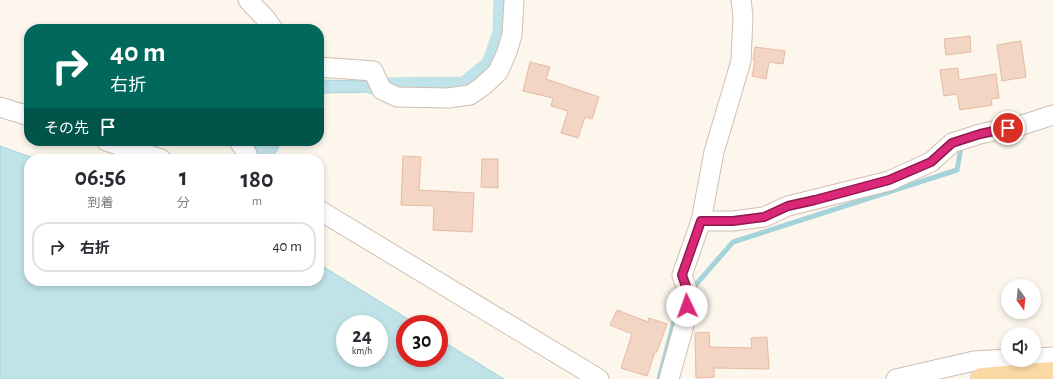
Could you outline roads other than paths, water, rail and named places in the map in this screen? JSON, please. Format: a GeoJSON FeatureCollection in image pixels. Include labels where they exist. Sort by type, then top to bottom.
{"type":"FeatureCollection","features":[{"type":"Feature","properties":{"kind":"main road"},"geometry":{"type":"LineString","coordinates":[[982,379],[1053,373]]}},
{"type":"Feature","properties":{"kind":"street"},"geometry":{"type":"LineString","coordinates":[[248,0],[269,24]]}},
{"type":"Feature","properties":{"kind":"street"},"geometry":{"type":"LineString","coordinates":[[324,67],[373,71],[379,85],[397,97],[448,98],[470,95],[483,86],[498,72],[507,52],[512,35],[514,0]]}},
{"type":"Feature","properties":{"kind":"street"},"geometry":{"type":"LineString","coordinates":[[669,379],[686,318],[689,295],[682,275],[701,221],[714,152],[741,62],[743,16],[741,0]]}},
{"type":"Feature","properties":{"kind":"street"},"geometry":{"type":"LineString","coordinates":[[0,107],[24,114]]}},
{"type":"Feature","properties":{"kind":"street"},"geometry":{"type":"LineString","coordinates":[[701,221],[733,221],[764,217],[788,206],[889,180],[931,162],[952,143],[980,134],[1022,125],[1053,115]]}},
{"type":"Feature","properties":{"kind":"street"},"geometry":{"type":"LineString","coordinates":[[121,146],[146,154]]}},
{"type":"Feature","properties":{"kind":"street"},"geometry":{"type":"LineString","coordinates":[[324,213],[599,379]]}},
{"type":"Feature","properties":{"kind":"street"},"geometry":{"type":"LineString","coordinates":[[1041,358],[1053,358]]}},
{"type":"Feature","properties":{"kind":"street"},"geometry":{"type":"LineString","coordinates":[[896,379],[974,361],[1001,359]]}},
{"type":"Feature","properties":{"kind":"water"},"geometry":{"type":"Polygon","coordinates":[[[324,80],[369,81],[373,92],[324,93],[324,80]]]}},
{"type":"Feature","properties":{"kind":"water"},"geometry":{"type":"Polygon","coordinates":[[[0,146],[24,155],[24,286],[324,286],[324,267],[401,315],[396,315],[396,367],[448,367],[448,345],[504,379],[0,379],[0,146]]]}},
{"type":"Feature","properties":{"kind":"water"},"geometry":{"type":"Polygon","coordinates":[[[256,146],[279,146],[275,154],[255,154],[256,146]]]}},
{"type":"Feature","properties":{"kind":"waterway"},"geometry":{"type":"LineString","coordinates":[[372,86],[464,85],[490,64],[501,32],[502,0]]}},
{"type":"Feature","properties":{"kind":"waterway"},"geometry":{"type":"LineString","coordinates":[[692,289],[733,242],[957,170],[961,148]]}},
{"type":"Feature","properties":{"kind":"waterway"},"geometry":{"type":"LineString","coordinates":[[659,379],[675,318],[680,308]]}}]}
